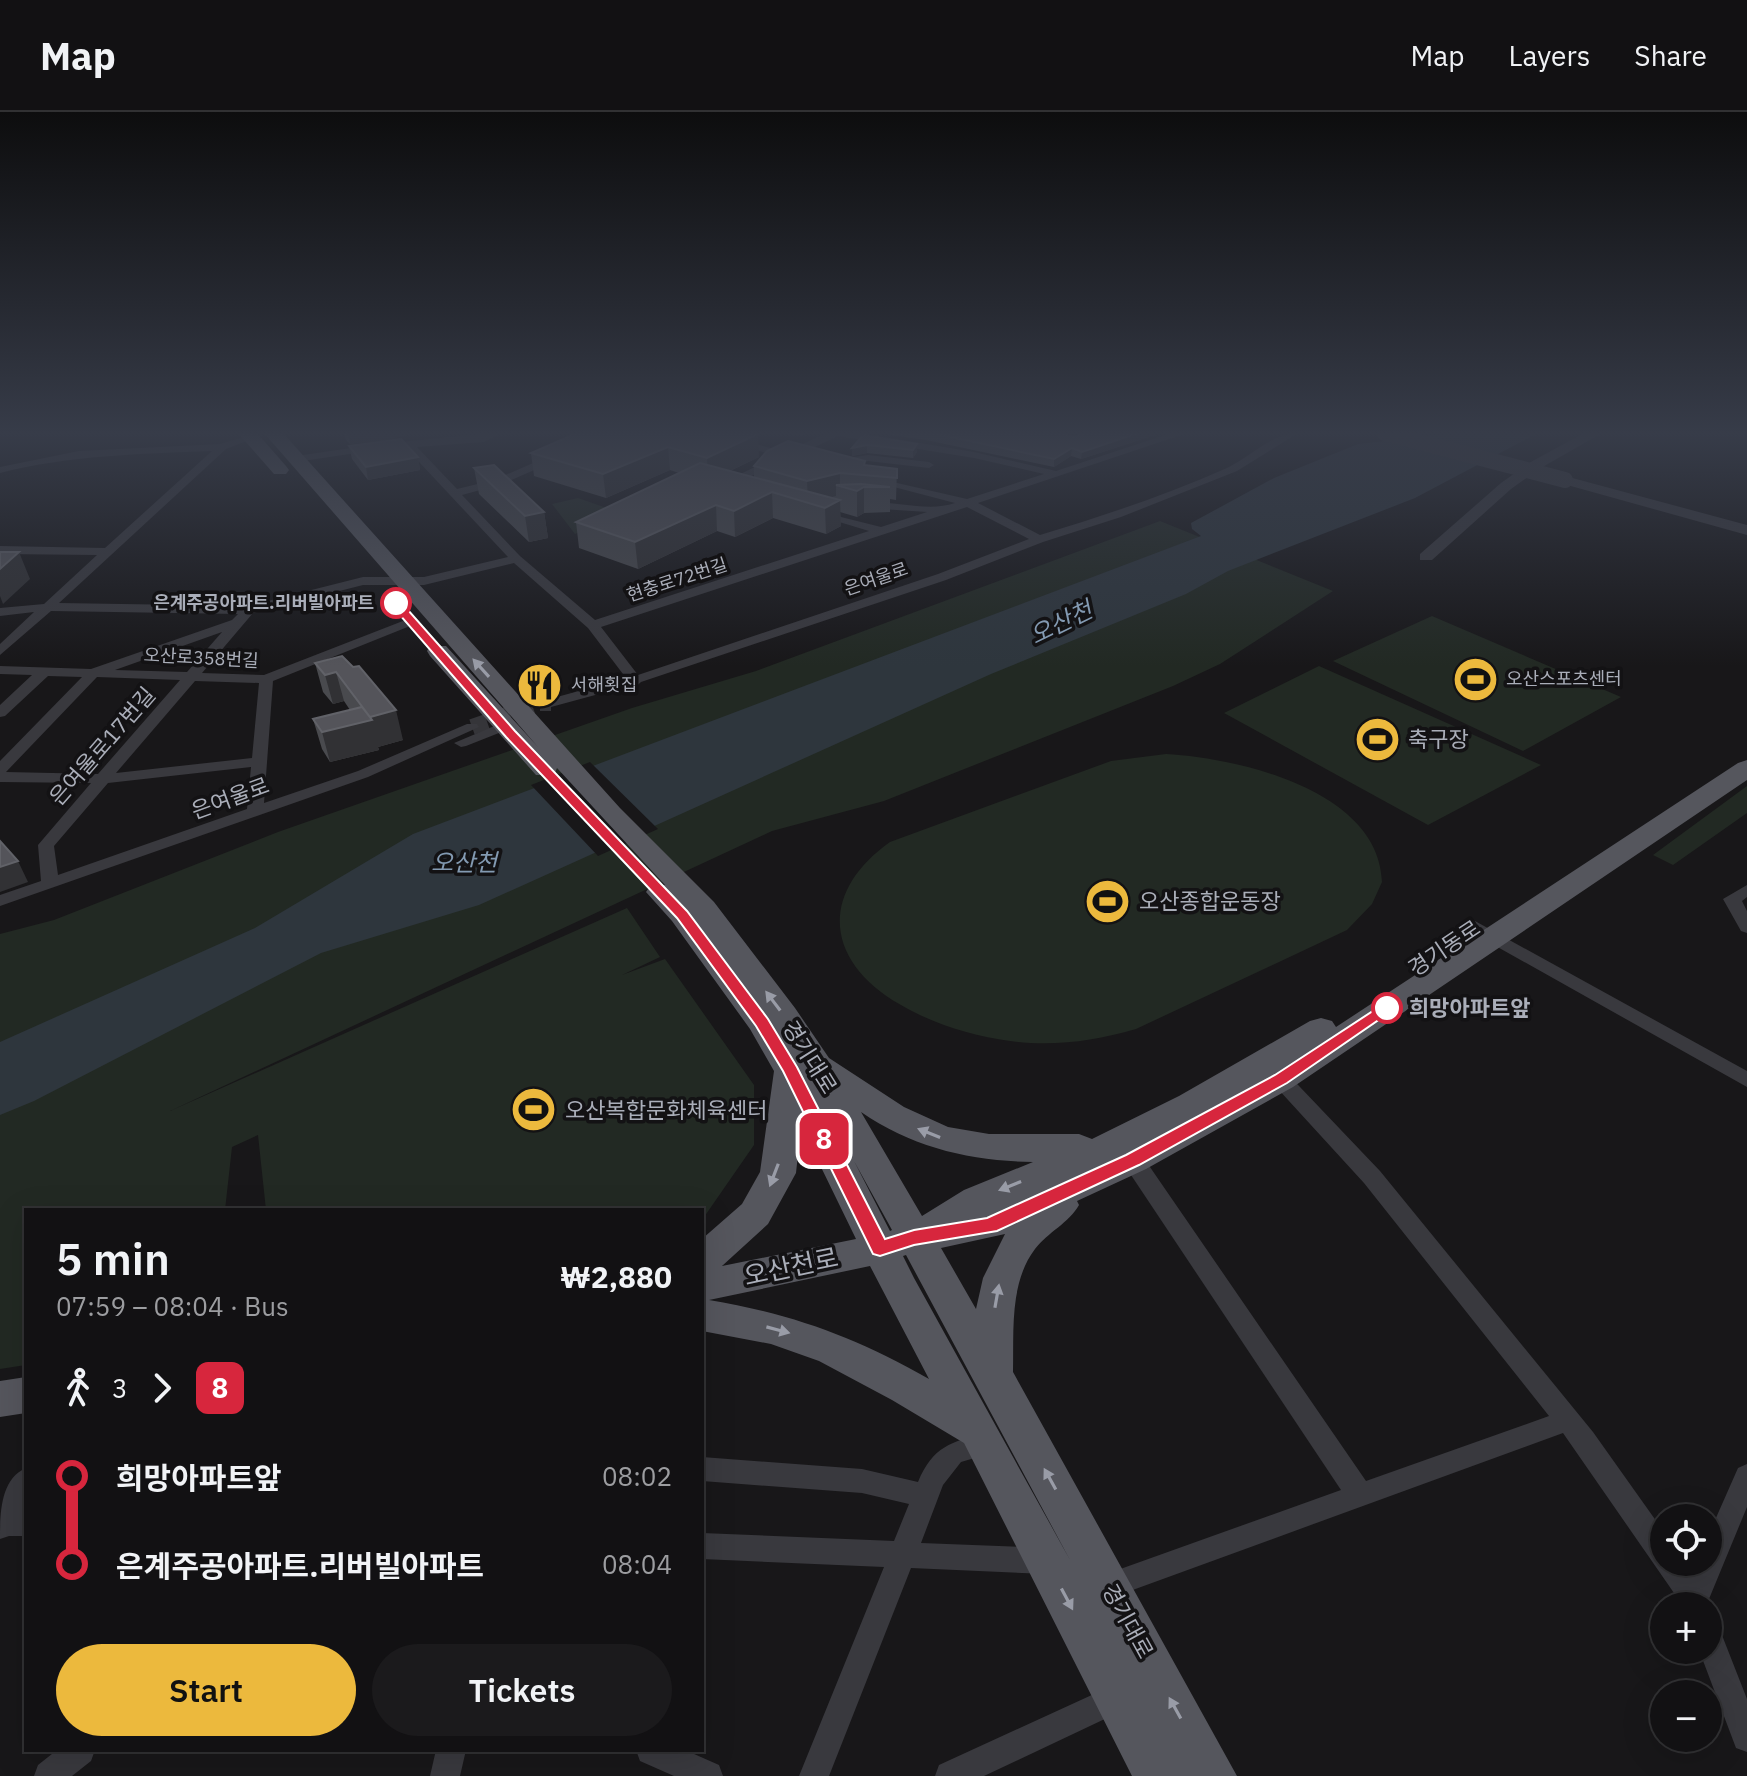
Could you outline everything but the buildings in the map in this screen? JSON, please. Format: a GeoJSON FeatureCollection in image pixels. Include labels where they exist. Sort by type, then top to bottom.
{"type":"FeatureCollection","features":[{"type":"Feature","properties":{"kind":"main road","name":"경기대로"},"geometry":{"type":"LineString","coordinates":[[315,511],[413,622],[518,726],[693,911],[762,1023],[804,1068],[897,1243],[982,1437],[1159,1776]]}},
{"type":"Feature","properties":{"kind":"main road","name":"경기대로"},"geometry":{"type":"LineString","coordinates":[[342,511],[404,581],[518,726]]}},
{"type":"Feature","properties":{"kind":"main road","name":"경기동로"},"geometry":{"type":"LineString","coordinates":[[1484,932],[1747,746]]}},
{"type":"Feature","properties":{"kind":"main road","name":"경기동로"},"geometry":{"type":"LineString","coordinates":[[897,1243],[977,1200],[1124,1151],[1273,1071],[1484,932],[1747,768]]}},
{"type":"Feature","properties":{"kind":"main road"},"geometry":{"type":"LineString","coordinates":[[704,1260],[755,1214],[778,1173],[804,1068],[896,1118],[947,1141],[1034,1152],[1124,1151]]}},
{"type":"Feature","properties":{"kind":"main road"},"geometry":{"type":"LineString","coordinates":[[993,1374],[994,1303],[1001,1276],[1013,1250],[1048,1212],[1124,1151]]}},
{"type":"Feature","properties":{"kind":"main road","name":"경기대로"},"geometry":{"type":"LineString","coordinates":[[897,1243],[993,1374],[1212,1776]]}},
{"type":"Feature","properties":{"kind":"main road","name":"오산천로"},"geometry":{"type":"LineString","coordinates":[[704,1286],[897,1243]]}},
{"type":"Feature","properties":{"kind":"main road"},"geometry":{"type":"LineString","coordinates":[[704,1315],[777,1329],[821,1344],[908,1388],[982,1437]]}},
{"type":"Feature","properties":{"kind":"main road"},"geometry":{"type":"LineString","coordinates":[[0,1399],[24,1395]]}},
{"type":"Feature","properties":{"kind":"street"},"geometry":{"type":"LineString","coordinates":[[0,651],[153,511]]}},
{"type":"Feature","properties":{"kind":"street"},"geometry":{"type":"LineString","coordinates":[[363,774],[390,769],[518,726],[625,688],[635,681],[593,625],[516,559],[471,511]]}},
{"type":"Feature","properties":{"kind":"street"},"geometry":{"type":"LineString","coordinates":[[812,511],[885,532]]}},
{"type":"Feature","properties":{"kind":"street"},"geometry":{"type":"LineString","coordinates":[[931,511],[943,513]]}},
{"type":"Feature","properties":{"kind":"street","name":"현충로72번길"},"geometry":{"type":"LineString","coordinates":[[593,625],[950,511]]}},
{"type":"Feature","properties":{"kind":"street"},"geometry":{"type":"LineString","coordinates":[[984,511],[1039,539]]}},
{"type":"Feature","properties":{"kind":"street","name":"은여울로"},"geometry":{"type":"LineString","coordinates":[[551,703],[635,681],[942,577],[1039,539],[1125,511]]}},
{"type":"Feature","properties":{"kind":"street"},"geometry":{"type":"LineString","coordinates":[[1426,557],[1478,511]]}},
{"type":"Feature","properties":{"kind":"street"},"geometry":{"type":"LineString","coordinates":[[1677,511],[1747,530]]}},
{"type":"Feature","properties":{"kind":"street"},"geometry":{"type":"LineString","coordinates":[[0,550],[108,552]]}},
{"type":"Feature","properties":{"kind":"street"},"geometry":{"type":"LineString","coordinates":[[0,612],[48,607],[248,610],[363,581],[424,581],[516,559]]}},
{"type":"Feature","properties":{"kind":"street","name":"은여울로17번길"},"geometry":{"type":"LineString","coordinates":[[50,883],[46,845],[248,610]]}},
{"type":"Feature","properties":{"kind":"street"},"geometry":{"type":"LineString","coordinates":[[266,679],[413,622]]}},
{"type":"Feature","properties":{"kind":"street"},"geometry":{"type":"LineString","coordinates":[[0,770],[95,672],[235,623]]}},
{"type":"Feature","properties":{"kind":"street","name":"오산로358번길"},"geometry":{"type":"LineString","coordinates":[[0,670],[194,674],[266,679],[255,813]]}},
{"type":"Feature","properties":{"kind":"street"},"geometry":{"type":"LineString","coordinates":[[0,713],[45,671]]}},
{"type":"Feature","properties":{"kind":"street","name":"은여울로"},"geometry":{"type":"LineString","coordinates":[[0,901],[363,774],[472,727]]}},
{"type":"Feature","properties":{"kind":"street"},"geometry":{"type":"LineString","coordinates":[[0,777],[101,779],[257,762]]}},
{"type":"Feature","properties":{"kind":"street"},"geometry":{"type":"LineString","coordinates":[[1742,896],[1747,927]]}},
{"type":"Feature","properties":{"kind":"street"},"geometry":{"type":"LineString","coordinates":[[1484,932],[1747,1080]]}},
{"type":"Feature","properties":{"kind":"street"},"geometry":{"type":"LineString","coordinates":[[1273,1071],[1372,1177],[1568,1420],[1650,1535]]}},
{"type":"Feature","properties":{"kind":"street"},"geometry":{"type":"LineString","coordinates":[[1124,1151],[1360,1495]]}},
{"type":"Feature","properties":{"kind":"street"},"geometry":{"type":"LineString","coordinates":[[1108,1586],[1568,1420]]}},
{"type":"Feature","properties":{"kind":"street"},"geometry":{"type":"LineString","coordinates":[[814,1776],[933,1478],[953,1453],[982,1437]]}},
{"type":"Feature","properties":{"kind":"street"},"geometry":{"type":"LineString","coordinates":[[704,1469],[862,1481],[926,1496]]}},
{"type":"Feature","properties":{"kind":"street"},"geometry":{"type":"LineString","coordinates":[[1700,1592],[1747,1476]]}},
{"type":"Feature","properties":{"kind":"street"},"geometry":{"type":"LineString","coordinates":[[9,1525],[24,1485]]}},
{"type":"Feature","properties":{"kind":"street"},"geometry":{"type":"LineString","coordinates":[[704,1546],[1047,1561]]}},
{"type":"Feature","properties":{"kind":"street"},"geometry":{"type":"LineString","coordinates":[[1719,1664],[1747,1737]]}},
{"type":"Feature","properties":{"kind":"street"},"geometry":{"type":"LineString","coordinates":[[950,1776],[1118,1698]]}},
{"type":"Feature","properties":{"kind":"street"},"geometry":{"type":"LineString","coordinates":[[49,1776],[78,1752]]}},
{"type":"Feature","properties":{"kind":"street"},"geometry":{"type":"LineString","coordinates":[[445,1776],[451,1752]]}},
{"type":"Feature","properties":{"kind":"street"},"geometry":{"type":"LineString","coordinates":[[655,1752],[708,1776]]}},
{"type":"Feature","properties":{"kind":"shaded area"},"geometry":{"type":"Polygon","coordinates":[[[557,511],[621,513],[575,534],[557,511]]]}},
{"type":"Feature","properties":{"kind":"shaded area"},"geometry":{"type":"Polygon","coordinates":[[[1160,521],[1333,591],[1220,664],[1173,686],[884,801],[772,831],[170,1111],[627,908],[660,957],[622,975],[665,959],[754,1085],[754,1145],[704,1217],[704,1208],[266,1208],[258,1135],[232,1147],[225,1208],[24,1208],[24,1365],[0,1369],[0,934],[54,920],[278,832],[632,708],[756,671],[1160,521]]]}},
{"type":"Feature","properties":{"kind":"shaded area","name":"오산스포츠센터"},"geometry":{"type":"Polygon","coordinates":[[[1432,616],[1621,697],[1523,751],[1333,661],[1432,616]]]}},
{"type":"Feature","properties":{"kind":"shaded area","name":"축구장"},"geometry":{"type":"Polygon","coordinates":[[[1319,666],[1541,765],[1428,825],[1224,713],[1319,666]]]}},
{"type":"Feature","properties":{"kind":"shaded area","name":"오산종합운동장"},"geometry":{"type":"Polygon","coordinates":[[[1166,754],[1230,763],[1265,772],[1300,785],[1331,802],[1357,824],[1375,850],[1382,882],[1372,904],[1347,930],[1136,1029],[1073,1042],[1010,1041],[954,1028],[901,1005],[876,988],[857,969],[845,948],[840,926],[842,905],[851,883],[867,862],[890,842],[1111,761],[1166,754]]]}},
{"type":"Feature","properties":{"kind":"shaded area"},"geometry":{"type":"Polygon","coordinates":[[[1747,786],[1747,813],[1673,865],[1653,855],[1747,786]]]}},
{"type":"Feature","properties":{"kind":"water","name":"오산천"},"geometry":{"type":"Polygon","coordinates":[[[1214,511],[1383,511],[1228,571],[1186,594],[991,674],[479,905],[321,953],[34,1101],[0,1115],[0,1042],[255,928],[413,834],[1201,536],[1192,529],[1191,523],[1214,511]]]}},
{"type":"Feature","properties":{"kind":"pier"},"geometry":{"type":"Polygon","coordinates":[[[590,762],[658,829],[598,856],[531,785],[590,762]]]}},
{"type":"Feature","properties":{"kind":"tunnel"},"geometry":{"type":"LineString","coordinates":[[472,727],[540,703],[551,703]]}},
{"type":"Feature","properties":{"kind":"bus line","name":"8"},"geometry":{"type":"LineString","coordinates":[[396,603],[511,734],[682,915],[762,1023],[791,1071],[880,1249],[914,1238],[990,1225],[1133,1160],[1281,1079],[1387,1008]]}},
{"type":"Feature","properties":{"kind":"place","name":"은계주공아파트.리버빌아파트"},"geometry":{"type":"Point","coordinates":[396,603]}},
{"type":"Feature","properties":{"kind":"place","name":"오산스포츠센터"},"geometry":{"type":"Point","coordinates":[1475,679]}},
{"type":"Feature","properties":{"kind":"place","name":"서해횟집"},"geometry":{"type":"Point","coordinates":[540,685]}},
{"type":"Feature","properties":{"kind":"place","name":"축구장"},"geometry":{"type":"Point","coordinates":[1377,739]}},
{"type":"Feature","properties":{"kind":"place","name":"오산종합운동장"},"geometry":{"type":"Point","coordinates":[1108,901]}},
{"type":"Feature","properties":{"kind":"place","name":"희망아파트앞"},"geometry":{"type":"Point","coordinates":[1387,1008]}},
{"type":"Feature","properties":{"kind":"place","name":"오산복합문화체육센터"},"geometry":{"type":"Point","coordinates":[534,1110]}}]}
